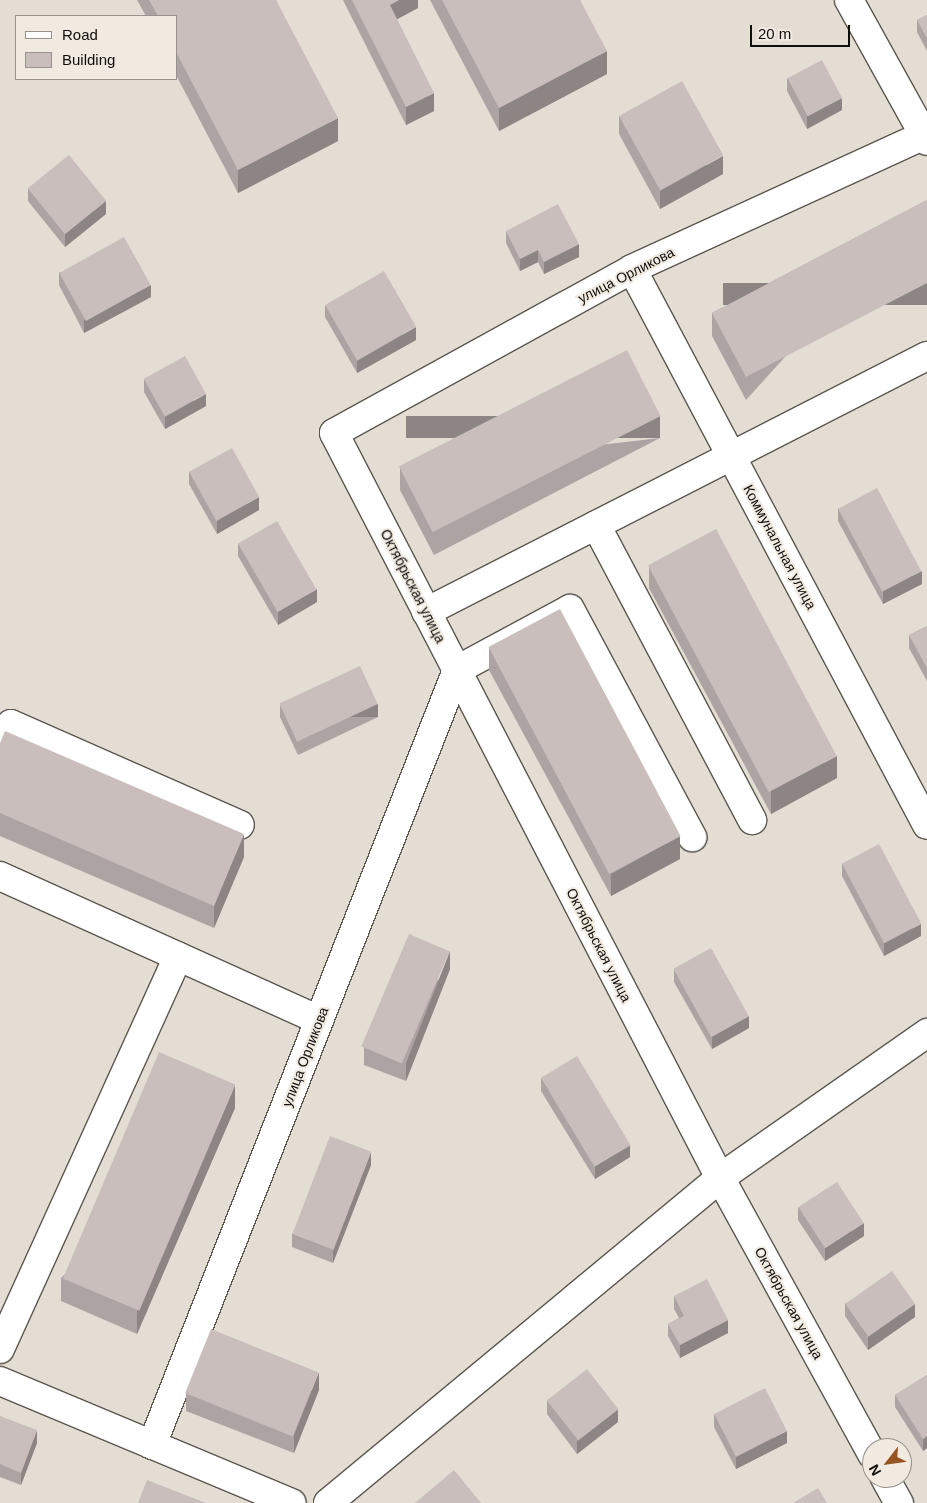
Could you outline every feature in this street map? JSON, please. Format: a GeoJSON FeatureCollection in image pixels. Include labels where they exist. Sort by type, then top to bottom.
{"type":"FeatureCollection","features":[{"type":"Feature","properties":{"kind":"street"},"geometry":{"type":"LineString","coordinates":[[849,0],[926,137]]}},
{"type":"Feature","properties":{"kind":"street","name":"улица Орликова"},"geometry":{"type":"LineString","coordinates":[[334,433],[632,270],[926,137]]}},
{"type":"Feature","properties":{"kind":"street","name":"Коммунальная улица"},"geometry":{"type":"LineString","coordinates":[[632,270],[927,825]]}},
{"type":"Feature","properties":{"kind":"street"},"geometry":{"type":"LineString","coordinates":[[426,612],[927,356]]}},
{"type":"Feature","properties":{"kind":"street","name":"Октябрьская улица"},"geometry":{"type":"LineString","coordinates":[[334,433],[720,1178],[863,1438]]}},
{"type":"Feature","properties":{"kind":"street"},"geometry":{"type":"LineString","coordinates":[[596,525],[752,820]]}},
{"type":"Feature","properties":{"kind":"street"},"geometry":{"type":"LineString","coordinates":[[457,670],[570,609],[692,837]]}},
{"type":"Feature","properties":{"kind":"street","name":"улица Орликова"},"geometry":{"type":"LineString","coordinates":[[152,1445],[457,670]]}},
{"type":"Feature","properties":{"kind":"street"},"geometry":{"type":"LineString","coordinates":[[0,751],[11,724],[240,825]]}},
{"type":"Feature","properties":{"kind":"street"},"geometry":{"type":"LineString","coordinates":[[0,876],[319,1020]]}},
{"type":"Feature","properties":{"kind":"street"},"geometry":{"type":"LineString","coordinates":[[0,1350],[178,956]]}},
{"type":"Feature","properties":{"kind":"street"},"geometry":{"type":"LineString","coordinates":[[337,1499],[720,1178],[927,1033]]}},
{"type":"Feature","properties":{"kind":"street"},"geometry":{"type":"LineString","coordinates":[[0,1381],[292,1503]]}},
{"type":"Feature","properties":{"kind":"street"},"geometry":{"type":"LineString","coordinates":[[891,1488],[899,1503]]}},
{"type":"Feature","properties":{"kind":"building"},"geometry":{"type":"Polygon","coordinates":[[[149,0],[276,0],[338,118],[238,170],[178,56],[178,15],[157,15],[149,0]]]}},
{"type":"Feature","properties":{"kind":"building"},"geometry":{"type":"Polygon","coordinates":[[[352,0],[399,0],[390,5],[434,93],[406,107],[352,0]]]}},
{"type":"Feature","properties":{"kind":"building"},"geometry":{"type":"Polygon","coordinates":[[[442,0],[580,0],[607,51],[499,108],[442,0]]]}},
{"type":"Feature","properties":{"kind":"building"},"geometry":{"type":"Polygon","coordinates":[[[927,15],[927,38],[917,20],[927,15]]]}},
{"type":"Feature","properties":{"kind":"building"},"geometry":{"type":"Polygon","coordinates":[[[822,60],[842,98],[808,116],[788,78],[822,60]]]}},
{"type":"Feature","properties":{"kind":"building"},"geometry":{"type":"Polygon","coordinates":[[[682,81],[723,155],[660,190],[619,116],[682,81]]]}},
{"type":"Feature","properties":{"kind":"building"},"geometry":{"type":"Polygon","coordinates":[[[69,155],[106,201],[65,234],[28,188],[69,155]]]}},
{"type":"Feature","properties":{"kind":"building"},"geometry":{"type":"Polygon","coordinates":[[[927,200],[927,283],[746,377],[712,313],[927,200]]]}},
{"type":"Feature","properties":{"kind":"building"},"geometry":{"type":"Polygon","coordinates":[[[558,204],[579,244],[544,262],[538,250],[520,259],[506,231],[558,204]]]}},
{"type":"Feature","properties":{"kind":"building"},"geometry":{"type":"Polygon","coordinates":[[[124,237],[151,285],[86,321],[59,273],[124,237]]]}},
{"type":"Feature","properties":{"kind":"building"},"geometry":{"type":"Polygon","coordinates":[[[384,271],[416,326],[357,360],[325,305],[384,271]]]}},
{"type":"Feature","properties":{"kind":"building"},"geometry":{"type":"Polygon","coordinates":[[[627,350],[661,416],[432,532],[399,466],[627,350]]]}},
{"type":"Feature","properties":{"kind":"building"},"geometry":{"type":"Polygon","coordinates":[[[185,356],[206,394],[165,416],[144,379],[185,356]]]}},
{"type":"Feature","properties":{"kind":"building"},"geometry":{"type":"Polygon","coordinates":[[[232,448],[259,497],[216,521],[189,472],[232,448]]]}},
{"type":"Feature","properties":{"kind":"building"},"geometry":{"type":"Polygon","coordinates":[[[877,488],[921,571],[882,592],[838,509],[877,488]]]}},
{"type":"Feature","properties":{"kind":"building"},"geometry":{"type":"Polygon","coordinates":[[[277,521],[316,589],[278,612],[238,544],[277,521]]]}},
{"type":"Feature","properties":{"kind":"building"},"geometry":{"type":"Polygon","coordinates":[[[716,529],[837,756],[769,792],[648,565],[716,529]]]}},
{"type":"Feature","properties":{"kind":"building"},"geometry":{"type":"Polygon","coordinates":[[[560,609],[681,836],[609,874],[488,647],[560,609]]]}},
{"type":"Feature","properties":{"kind":"building"},"geometry":{"type":"Polygon","coordinates":[[[927,626],[927,668],[909,635],[927,626]]]}},
{"type":"Feature","properties":{"kind":"building"},"geometry":{"type":"Polygon","coordinates":[[[360,666],[378,704],[297,742],[279,704],[360,666]]]}},
{"type":"Feature","properties":{"kind":"building"},"geometry":{"type":"Polygon","coordinates":[[[5,731],[244,834],[214,906],[0,813],[0,743],[5,731]]]}},
{"type":"Feature","properties":{"kind":"building"},"geometry":{"type":"Polygon","coordinates":[[[879,844],[921,923],[884,943],[842,864],[879,844]]]}},
{"type":"Feature","properties":{"kind":"building"},"geometry":{"type":"Polygon","coordinates":[[[409,934],[450,951],[402,1063],[361,1046],[409,934]]]}},
{"type":"Feature","properties":{"kind":"building"},"geometry":{"type":"Polygon","coordinates":[[[711,948],[749,1016],[711,1037],[673,969],[711,948]]]}},
{"type":"Feature","properties":{"kind":"building"},"geometry":{"type":"Polygon","coordinates":[[[159,1052],[235,1084],[139,1311],[63,1278],[159,1052]]]}},
{"type":"Feature","properties":{"kind":"building"},"geometry":{"type":"Polygon","coordinates":[[[577,1056],[631,1145],[595,1167],[541,1078],[577,1056]]]}},
{"type":"Feature","properties":{"kind":"building"},"geometry":{"type":"Polygon","coordinates":[[[330,1136],[371,1152],[333,1250],[292,1234],[330,1136]]]}},
{"type":"Feature","properties":{"kind":"building"},"geometry":{"type":"Polygon","coordinates":[[[837,1182],[864,1223],[825,1248],[798,1207],[837,1182]]]}},
{"type":"Feature","properties":{"kind":"building"},"geometry":{"type":"Polygon","coordinates":[[[892,1271],[915,1304],[868,1336],[845,1304],[892,1271]]]}},
{"type":"Feature","properties":{"kind":"building"},"geometry":{"type":"Polygon","coordinates":[[[707,1279],[728,1320],[680,1345],[668,1324],[684,1316],[674,1296],[707,1279]]]}},
{"type":"Feature","properties":{"kind":"building"},"geometry":{"type":"Polygon","coordinates":[[[211,1329],[319,1372],[293,1436],[185,1393],[211,1329]]]}},
{"type":"Feature","properties":{"kind":"building"},"geometry":{"type":"Polygon","coordinates":[[[587,1369],[618,1409],[578,1441],[547,1400],[587,1369]]]}},
{"type":"Feature","properties":{"kind":"building"},"geometry":{"type":"Polygon","coordinates":[[[927,1375],[927,1436],[923,1439],[895,1395],[927,1375]]]}},
{"type":"Feature","properties":{"kind":"building"},"geometry":{"type":"Polygon","coordinates":[[[765,1388],[787,1431],[736,1457],[714,1414],[765,1388]]]}},
{"type":"Feature","properties":{"kind":"building"},"geometry":{"type":"Polygon","coordinates":[[[0,1416],[37,1430],[21,1473],[0,1464],[0,1416]]]}},
{"type":"Feature","properties":{"kind":"building"},"geometry":{"type":"Polygon","coordinates":[[[454,1470],[481,1503],[415,1503],[454,1470]]]}},
{"type":"Feature","properties":{"kind":"building"},"geometry":{"type":"Polygon","coordinates":[[[147,1480],[206,1503],[138,1503],[147,1480]]]}},
{"type":"Feature","properties":{"kind":"building"},"geometry":{"type":"Polygon","coordinates":[[[818,1488],[827,1503],[793,1503],[818,1488]]]}}]}
